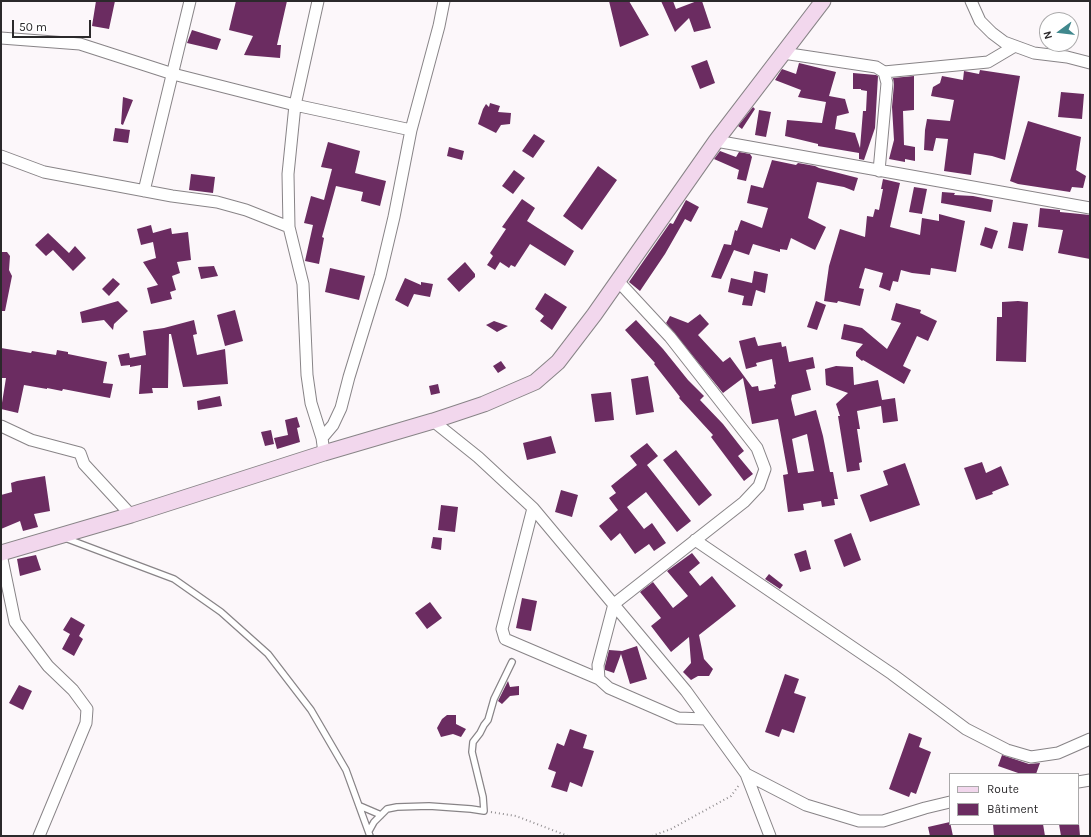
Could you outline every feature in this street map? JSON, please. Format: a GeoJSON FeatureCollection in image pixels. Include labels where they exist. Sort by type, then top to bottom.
{"type":"FeatureCollection","features":[{"type":"Feature","properties":{"kind":"street"},"geometry":{"type":"LineString","coordinates":[[144,191],[190,1]]}},
{"type":"Feature","properties":{"kind":"street"},"geometry":{"type":"LineString","coordinates":[[318,1],[295,105],[288,174],[289,227],[303,284],[307,375],[310,403],[323,446]]}},
{"type":"Feature","properties":{"kind":"street"},"geometry":{"type":"LineString","coordinates":[[323,446],[341,408],[349,376],[380,276],[394,217],[411,130],[439,26],[444,1]]}},
{"type":"Feature","properties":{"kind":"street"},"geometry":{"type":"LineString","coordinates":[[39,836],[86,723],[86,709],[73,690],[48,666],[15,622],[1,554],[131,515],[323,446],[434,421],[484,404],[535,382],[558,362],[716,141],[823,1]]}},
{"type":"Feature","properties":{"kind":"street"},"geometry":{"type":"LineString","coordinates":[[971,1],[980,21],[1004,42],[1034,53],[1067,57],[1090,63]]}},
{"type":"Feature","properties":{"kind":"street"},"geometry":{"type":"LineString","coordinates":[[1,38],[80,44],[173,74],[295,105],[411,130]]}},
{"type":"Feature","properties":{"kind":"street"},"geometry":{"type":"LineString","coordinates":[[783,53],[876,67],[884,72],[988,62],[1016,46]]}},
{"type":"Feature","properties":{"kind":"street"},"geometry":{"type":"LineString","coordinates":[[879,171],[887,83],[884,72]]}},
{"type":"Feature","properties":{"kind":"street"},"geometry":{"type":"LineString","coordinates":[[716,141],[1090,208]]}},
{"type":"Feature","properties":{"kind":"street"},"geometry":{"type":"LineString","coordinates":[[1,156],[44,172],[144,191],[217,202],[246,210],[289,227]]}},
{"type":"Feature","properties":{"kind":"street"},"geometry":{"type":"LineString","coordinates":[[599,679],[598,665],[614,604],[744,502],[759,486],[765,469],[757,448],[670,337],[618,280]]}},
{"type":"Feature","properties":{"kind":"street"},"geometry":{"type":"LineString","coordinates":[[434,421],[478,457],[533,508],[686,691],[746,774],[770,836]]}},
{"type":"Feature","properties":{"kind":"street"},"geometry":{"type":"LineString","coordinates":[[1,426],[31,440],[80,453],[84,464],[131,515]]}},
{"type":"Feature","properties":{"kind":"street"},"geometry":{"type":"LineString","coordinates":[[533,508],[502,629],[505,639],[599,679],[609,688],[678,718],[706,719]]}},
{"type":"Feature","properties":{"kind":"street"},"geometry":{"type":"LineString","coordinates":[[695,540],[892,674],[966,729],[1007,750],[1031,757],[1058,753],[1090,739]]}},
{"type":"Feature","properties":{"kind":"street"},"geometry":{"type":"LineString","coordinates":[[746,774],[806,805],[859,821],[883,821],[949,802]]}},
{"type":"Feature","properties":{"kind":"street"},"geometry":{"type":"LineString","coordinates":[[1079,782],[1090,780]]}},
{"type":"Feature","properties":{"kind":"lane"},"geometry":{"type":"LineString","coordinates":[[61,536],[174,579],[221,612],[268,654],[311,710],[346,770],[369,834]]}},
{"type":"Feature","properties":{"kind":"lane"},"geometry":{"type":"LineString","coordinates":[[369,834],[374,822],[387,809],[397,807],[429,806],[471,808],[484,811],[483,797],[472,752],[473,742],[488,720],[494,699],[512,662]]}},
{"type":"Feature","properties":{"kind":"lane"},"geometry":{"type":"LineString","coordinates":[[360,806],[381,815]]}},
{"type":"Feature","properties":{"kind":"path"},"geometry":{"type":"LineString","coordinates":[[652,836],[671,829],[731,796],[746,774]]}},
{"type":"Feature","properties":{"kind":"path"},"geometry":{"type":"LineString","coordinates":[[484,811],[516,816],[568,836]]}},
{"type":"Feature","properties":{"kind":"building"},"geometry":{"type":"Polygon","coordinates":[[[96,1],[115,1],[109,29],[92,26],[96,1]]]}},
{"type":"Feature","properties":{"kind":"building"},"geometry":{"type":"Polygon","coordinates":[[[236,1],[287,1],[277,45],[281,45],[280,58],[244,55],[253,36],[229,30],[236,1]]]}},
{"type":"Feature","properties":{"kind":"building"},"geometry":{"type":"Polygon","coordinates":[[[609,1],[629,1],[649,35],[620,47],[609,1]]]}},
{"type":"Feature","properties":{"kind":"building"},"geometry":{"type":"Polygon","coordinates":[[[661,1],[673,1],[676,9],[697,1],[702,1],[711,28],[694,32],[689,18],[675,32],[661,1]]]}},
{"type":"Feature","properties":{"kind":"building"},"geometry":{"type":"Polygon","coordinates":[[[192,30],[221,39],[217,50],[187,43],[192,30]]]}},
{"type":"Feature","properties":{"kind":"building"},"geometry":{"type":"Polygon","coordinates":[[[707,60],[715,83],[700,89],[691,66],[707,60]]]}},
{"type":"Feature","properties":{"kind":"building"},"geometry":{"type":"Polygon","coordinates":[[[799,63],[836,72],[829,96],[845,99],[849,113],[837,116],[835,129],[855,133],[860,148],[863,111],[866,111],[867,91],[853,89],[853,73],[878,76],[875,128],[864,160],[859,159],[859,153],[818,146],[818,144],[785,136],[787,120],[822,123],[826,102],[798,97],[801,90],[775,80],[782,69],[796,74],[799,63]]]}},
{"type":"Feature","properties":{"kind":"building"},"geometry":{"type":"Polygon","coordinates":[[[980,70],[1020,76],[1005,160],[974,153],[971,175],[944,171],[948,139],[936,138],[933,151],[924,150],[925,130],[927,119],[950,121],[954,100],[931,96],[933,87],[940,83],[942,76],[963,80],[964,71],[979,74],[980,70]]]}},
{"type":"Feature","properties":{"kind":"building"},"geometry":{"type":"Polygon","coordinates":[[[914,76],[914,110],[903,111],[904,145],[915,147],[915,161],[905,159],[905,162],[889,159],[894,140],[892,107],[894,84],[893,78],[914,76]]]}},
{"type":"Feature","properties":{"kind":"building"},"geometry":{"type":"Polygon","coordinates":[[[1061,92],[1084,94],[1082,119],[1058,117],[1061,92]]]}},
{"type":"Feature","properties":{"kind":"building"},"geometry":{"type":"Polygon","coordinates":[[[123,97],[133,100],[123,125],[121,124],[123,97]]]}},
{"type":"Feature","properties":{"kind":"building"},"geometry":{"type":"Polygon","coordinates":[[[490,103],[500,106],[498,112],[511,113],[510,124],[501,125],[496,133],[478,124],[483,109],[486,104],[489,107],[490,103]]]}},
{"type":"Feature","properties":{"kind":"building"},"geometry":{"type":"Polygon","coordinates":[[[753,107],[755,109],[742,129],[738,126],[753,107]]]}},
{"type":"Feature","properties":{"kind":"building"},"geometry":{"type":"Polygon","coordinates":[[[759,110],[771,112],[766,137],[755,135],[759,110]]]}},
{"type":"Feature","properties":{"kind":"building"},"geometry":{"type":"Polygon","coordinates":[[[1028,121],[1081,137],[1076,170],[1086,176],[1083,188],[1072,187],[1070,192],[1018,184],[1010,181],[1028,121]]]}},
{"type":"Feature","properties":{"kind":"building"},"geometry":{"type":"Polygon","coordinates":[[[115,128],[130,130],[128,143],[113,141],[115,128]]]}},
{"type":"Feature","properties":{"kind":"building"},"geometry":{"type":"Polygon","coordinates":[[[534,134],[545,141],[533,158],[522,151],[534,134]]]}},
{"type":"Feature","properties":{"kind":"building"},"geometry":{"type":"Polygon","coordinates":[[[328,142],[360,151],[355,173],[386,181],[380,206],[361,201],[363,192],[336,186],[322,237],[324,238],[319,264],[305,261],[313,225],[304,223],[311,196],[324,200],[332,169],[321,167],[328,142]]]}},
{"type":"Feature","properties":{"kind":"building"},"geometry":{"type":"Polygon","coordinates":[[[449,147],[464,151],[462,160],[447,156],[449,147]]]}},
{"type":"Feature","properties":{"kind":"building"},"geometry":{"type":"Polygon","coordinates":[[[720,151],[736,157],[739,152],[750,154],[752,157],[746,181],[737,179],[739,170],[714,159],[720,151]]]}},
{"type":"Feature","properties":{"kind":"building"},"geometry":{"type":"Polygon","coordinates":[[[772,160],[796,165],[798,163],[815,166],[858,178],[854,191],[844,187],[817,182],[808,218],[826,227],[815,250],[791,238],[787,250],[780,249],[780,252],[753,244],[749,255],[734,250],[721,279],[711,277],[724,244],[731,245],[735,230],[737,231],[741,220],[762,228],[768,208],[747,203],[751,185],[763,188],[772,160]]]}},
{"type":"Feature","properties":{"kind":"building"},"geometry":{"type":"Polygon","coordinates":[[[598,166],[617,180],[582,230],[563,216],[598,166]]]}},
{"type":"Feature","properties":{"kind":"building"},"geometry":{"type":"Polygon","coordinates":[[[514,170],[525,178],[513,194],[502,186],[514,170]]]}},
{"type":"Feature","properties":{"kind":"building"},"geometry":{"type":"Polygon","coordinates":[[[191,174],[215,177],[213,193],[189,190],[191,174]]]}},
{"type":"Feature","properties":{"kind":"building"},"geometry":{"type":"Polygon","coordinates":[[[883,179],[900,183],[890,227],[920,235],[922,218],[939,221],[939,214],[965,221],[956,272],[931,268],[930,275],[901,270],[898,282],[893,281],[890,291],[879,287],[883,273],[865,268],[859,288],[864,289],[860,306],[838,301],[837,303],[824,301],[829,266],[840,229],[865,237],[867,216],[873,217],[875,209],[879,210],[883,189],[881,189],[883,179]]]}},
{"type":"Feature","properties":{"kind":"building"},"geometry":{"type":"Polygon","coordinates":[[[914,187],[927,189],[922,214],[909,212],[914,187]]]}},
{"type":"Feature","properties":{"kind":"building"},"geometry":{"type":"Polygon","coordinates":[[[942,192],[993,200],[991,212],[941,203],[942,192]]]}},
{"type":"Feature","properties":{"kind":"building"},"geometry":{"type":"Polygon","coordinates":[[[522,199],[535,208],[527,221],[574,251],[565,266],[530,244],[515,267],[511,265],[509,268],[500,262],[495,270],[487,265],[493,256],[490,253],[506,229],[502,227],[522,199]]]}},
{"type":"Feature","properties":{"kind":"building"},"geometry":{"type":"Polygon","coordinates":[[[686,200],[699,207],[691,222],[685,219],[665,254],[640,291],[629,282],[670,223],[673,224],[686,200]]]}},
{"type":"Feature","properties":{"kind":"building"},"geometry":{"type":"Polygon","coordinates":[[[1040,208],[1090,215],[1090,259],[1058,253],[1063,230],[1038,227],[1040,208]]]}},
{"type":"Feature","properties":{"kind":"building"},"geometry":{"type":"Polygon","coordinates":[[[1013,222],[1028,224],[1023,251],[1008,248],[1013,222]]]}},
{"type":"Feature","properties":{"kind":"building"},"geometry":{"type":"Polygon","coordinates":[[[151,225],[153,233],[171,228],[172,234],[188,232],[191,260],[177,262],[180,273],[172,276],[176,290],[170,292],[172,299],[151,304],[147,288],[158,285],[143,262],[156,258],[153,242],[141,245],[137,229],[151,225]]]}},
{"type":"Feature","properties":{"kind":"building"},"geometry":{"type":"Polygon","coordinates":[[[985,227],[998,231],[992,249],[980,245],[985,227]]]}},
{"type":"Feature","properties":{"kind":"building"},"geometry":{"type":"Polygon","coordinates":[[[48,233],[69,253],[75,246],[86,258],[73,271],[53,250],[46,256],[35,245],[48,233]]]}},
{"type":"Feature","properties":{"kind":"building"},"geometry":{"type":"Polygon","coordinates":[[[1,252],[7,252],[10,256],[9,270],[12,276],[5,311],[1,311],[1,252]]]}},
{"type":"Feature","properties":{"kind":"building"},"geometry":{"type":"Polygon","coordinates":[[[465,262],[475,274],[475,277],[459,292],[447,279],[465,262]]]}},
{"type":"Feature","properties":{"kind":"building"},"geometry":{"type":"Polygon","coordinates":[[[214,266],[218,276],[201,279],[198,267],[214,266]]]}},
{"type":"Feature","properties":{"kind":"building"},"geometry":{"type":"Polygon","coordinates":[[[330,268],[365,276],[359,300],[325,292],[330,268]]]}},
{"type":"Feature","properties":{"kind":"building"},"geometry":{"type":"Polygon","coordinates":[[[754,271],[768,274],[765,293],[756,290],[752,306],[742,305],[744,296],[728,292],[731,278],[752,283],[754,271]]]}},
{"type":"Feature","properties":{"kind":"building"},"geometry":{"type":"Polygon","coordinates":[[[113,278],[120,284],[109,296],[102,289],[113,278]]]}},
{"type":"Feature","properties":{"kind":"building"},"geometry":{"type":"Polygon","coordinates":[[[405,278],[421,285],[421,282],[433,284],[430,297],[414,294],[408,307],[395,300],[405,278]]]}},
{"type":"Feature","properties":{"kind":"building"},"geometry":{"type":"Polygon","coordinates":[[[545,293],[567,307],[552,330],[540,321],[544,316],[535,309],[545,293]]]}},
{"type":"Feature","properties":{"kind":"building"},"geometry":{"type":"Polygon","coordinates":[[[118,301],[128,311],[114,324],[113,330],[104,320],[82,323],[80,312],[118,301]]]}},
{"type":"Feature","properties":{"kind":"building"},"geometry":{"type":"Polygon","coordinates":[[[816,301],[826,305],[817,330],[807,327],[816,301]]]}},
{"type":"Feature","properties":{"kind":"building"},"geometry":{"type":"Polygon","coordinates":[[[1002,302],[1028,302],[1026,362],[996,361],[997,317],[1002,317],[1002,302]]]}},
{"type":"Feature","properties":{"kind":"building"},"geometry":{"type":"Polygon","coordinates":[[[896,303],[921,310],[920,313],[937,321],[928,341],[917,336],[903,366],[911,370],[904,384],[863,360],[862,361],[856,356],[856,352],[863,344],[841,339],[844,324],[862,328],[887,349],[901,323],[891,320],[896,303]]]}},
{"type":"Feature","properties":{"kind":"building"},"geometry":{"type":"Polygon","coordinates":[[[235,310],[243,341],[225,346],[217,315],[235,310]]]}},
{"type":"Feature","properties":{"kind":"building"},"geometry":{"type":"Polygon","coordinates":[[[700,314],[709,324],[698,335],[723,362],[730,357],[752,387],[758,386],[759,391],[775,388],[774,385],[776,384],[772,359],[756,363],[757,366],[746,369],[739,341],[755,337],[758,346],[781,342],[782,347],[786,346],[789,362],[813,357],[815,368],[806,370],[811,390],[792,395],[791,399],[795,416],[816,410],[830,472],[833,472],[838,499],[834,499],[835,505],[822,507],[821,501],[803,504],[804,510],[788,512],[783,475],[788,474],[778,419],[752,424],[743,378],[723,393],[666,323],[670,316],[688,323],[700,314]],[[807,434],[792,439],[798,473],[814,471],[807,434]]]}},
{"type":"Feature","properties":{"kind":"building"},"geometry":{"type":"Polygon","coordinates":[[[194,320],[197,334],[193,335],[197,355],[225,349],[228,384],[183,387],[171,334],[169,334],[168,388],[152,388],[153,393],[139,394],[141,365],[130,367],[130,365],[121,366],[118,355],[129,353],[130,358],[146,355],[143,331],[164,328],[194,320]]]}},
{"type":"Feature","properties":{"kind":"building"},"geometry":{"type":"Polygon","coordinates":[[[636,320],[663,349],[688,380],[704,396],[700,400],[723,424],[744,451],[738,456],[753,474],[744,481],[711,437],[713,435],[679,398],[680,397],[654,364],[655,363],[625,330],[636,320]]]}},
{"type":"Feature","properties":{"kind":"building"},"geometry":{"type":"Polygon","coordinates":[[[494,321],[508,326],[497,332],[486,325],[494,321]]]}},
{"type":"Feature","properties":{"kind":"building"},"geometry":{"type":"Polygon","coordinates":[[[1,348],[56,355],[57,350],[68,352],[68,354],[107,362],[103,383],[113,384],[110,398],[63,389],[62,391],[24,385],[18,413],[1,409],[6,378],[1,378],[1,348]]]}},
{"type":"Feature","properties":{"kind":"building"},"geometry":{"type":"Polygon","coordinates":[[[501,361],[506,368],[498,373],[493,366],[501,361]]]}},
{"type":"Feature","properties":{"kind":"building"},"geometry":{"type":"Polygon","coordinates":[[[836,366],[853,367],[854,385],[878,380],[882,400],[895,398],[898,421],[883,423],[881,406],[857,411],[860,429],[857,429],[862,462],[859,463],[860,470],[847,472],[838,416],[840,416],[836,404],[848,393],[826,385],[825,369],[836,366]]]}},
{"type":"Feature","properties":{"kind":"building"},"geometry":{"type":"Polygon","coordinates":[[[648,376],[654,412],[636,415],[631,379],[648,376]]]}},
{"type":"Feature","properties":{"kind":"building"},"geometry":{"type":"Polygon","coordinates":[[[438,384],[440,393],[431,395],[429,386],[438,384]]]}},
{"type":"Feature","properties":{"kind":"building"},"geometry":{"type":"Polygon","coordinates":[[[611,392],[614,420],[595,422],[591,394],[611,392]]]}},
{"type":"Feature","properties":{"kind":"building"},"geometry":{"type":"Polygon","coordinates":[[[220,396],[222,406],[198,410],[197,401],[220,396]]]}},
{"type":"Feature","properties":{"kind":"building"},"geometry":{"type":"Polygon","coordinates":[[[297,417],[300,427],[297,428],[300,442],[277,449],[274,438],[288,435],[285,420],[297,417]]]}},
{"type":"Feature","properties":{"kind":"building"},"geometry":{"type":"Polygon","coordinates":[[[271,430],[274,444],[265,446],[261,432],[271,430]]]}},
{"type":"Feature","properties":{"kind":"building"},"geometry":{"type":"Polygon","coordinates":[[[551,436],[556,453],[527,460],[523,443],[551,436]]]}},
{"type":"Feature","properties":{"kind":"building"},"geometry":{"type":"Polygon","coordinates":[[[647,443],[658,456],[647,465],[691,521],[677,532],[646,492],[627,507],[644,529],[652,523],[666,543],[654,551],[649,544],[635,554],[620,533],[611,541],[599,526],[618,510],[609,498],[616,493],[611,486],[637,465],[630,456],[647,443]]]}},
{"type":"Feature","properties":{"kind":"building"},"geometry":{"type":"Polygon","coordinates":[[[676,450],[712,495],[699,506],[663,460],[676,450]]]}},
{"type":"Feature","properties":{"kind":"building"},"geometry":{"type":"Polygon","coordinates":[[[982,462],[986,473],[1001,466],[1009,485],[992,492],[993,494],[976,500],[964,468],[982,462]]]}},
{"type":"Feature","properties":{"kind":"building"},"geometry":{"type":"Polygon","coordinates":[[[905,463],[920,505],[870,522],[860,495],[888,485],[883,471],[905,463]]]}},
{"type":"Feature","properties":{"kind":"building"},"geometry":{"type":"Polygon","coordinates":[[[45,476],[50,511],[34,514],[38,527],[23,531],[20,521],[1,529],[1,495],[12,492],[11,483],[45,476]]]}},
{"type":"Feature","properties":{"kind":"building"},"geometry":{"type":"Polygon","coordinates":[[[561,490],[578,495],[572,517],[555,512],[561,490]]]}},
{"type":"Feature","properties":{"kind":"building"},"geometry":{"type":"Polygon","coordinates":[[[441,505],[458,507],[455,532],[438,530],[441,505]]]}},
{"type":"Feature","properties":{"kind":"building"},"geometry":{"type":"Polygon","coordinates":[[[851,533],[861,560],[844,567],[834,540],[851,533]]]}},
{"type":"Feature","properties":{"kind":"building"},"geometry":{"type":"Polygon","coordinates":[[[433,537],[442,538],[441,550],[431,548],[433,537]]]}},
{"type":"Feature","properties":{"kind":"building"},"geometry":{"type":"Polygon","coordinates":[[[806,550],[811,569],[800,572],[794,554],[806,550]]]}},
{"type":"Feature","properties":{"kind":"building"},"geometry":{"type":"Polygon","coordinates":[[[692,553],[700,563],[689,572],[700,586],[712,576],[736,606],[699,635],[704,659],[713,669],[709,676],[698,676],[691,680],[683,672],[691,663],[689,637],[671,652],[651,626],[661,618],[640,592],[653,582],[673,608],[688,596],[667,571],[692,553]]]}},
{"type":"Feature","properties":{"kind":"building"},"geometry":{"type":"Polygon","coordinates":[[[36,555],[41,570],[20,576],[17,559],[36,555]]]}},
{"type":"Feature","properties":{"kind":"building"},"geometry":{"type":"Polygon","coordinates":[[[769,574],[783,585],[780,589],[765,579],[769,574]]]}},
{"type":"Feature","properties":{"kind":"building"},"geometry":{"type":"Polygon","coordinates":[[[522,598],[537,601],[531,631],[516,628],[522,598]]]}},
{"type":"Feature","properties":{"kind":"building"},"geometry":{"type":"Polygon","coordinates":[[[430,602],[442,618],[427,629],[415,613],[430,602]]]}},
{"type":"Feature","properties":{"kind":"building"},"geometry":{"type":"Polygon","coordinates":[[[71,617],[85,625],[79,636],[83,639],[74,656],[62,649],[70,634],[63,630],[71,617]]]}},
{"type":"Feature","properties":{"kind":"building"},"geometry":{"type":"Polygon","coordinates":[[[637,646],[647,679],[630,684],[621,654],[614,673],[605,670],[609,650],[622,651],[637,646]]]}},
{"type":"Feature","properties":{"kind":"building"},"geometry":{"type":"Polygon","coordinates":[[[785,674],[799,679],[794,693],[806,697],[794,733],[782,729],[779,737],[765,732],[785,674]]]}},
{"type":"Feature","properties":{"kind":"building"},"geometry":{"type":"Polygon","coordinates":[[[508,681],[510,687],[519,686],[519,695],[510,696],[502,704],[498,701],[508,681]]]}},
{"type":"Feature","properties":{"kind":"building"},"geometry":{"type":"Polygon","coordinates":[[[19,685],[32,691],[23,710],[9,703],[19,685]]]}},
{"type":"Feature","properties":{"kind":"building"},"geometry":{"type":"Polygon","coordinates":[[[447,715],[456,715],[456,724],[466,729],[461,737],[453,734],[441,737],[437,728],[442,719],[447,715]]]}},
{"type":"Feature","properties":{"kind":"building"},"geometry":{"type":"Polygon","coordinates":[[[570,729],[587,735],[583,748],[594,751],[582,787],[570,782],[567,792],[551,787],[556,772],[548,769],[557,743],[564,746],[570,729]]]}},
{"type":"Feature","properties":{"kind":"building"},"geometry":{"type":"Polygon","coordinates":[[[909,733],[922,738],[919,747],[931,752],[916,794],[911,792],[909,797],[889,789],[909,733]]]}},
{"type":"Feature","properties":{"kind":"building"},"geometry":{"type":"Polygon","coordinates":[[[1002,755],[1029,764],[1040,763],[1036,773],[1018,773],[998,766],[1002,755]]]}},
{"type":"Feature","properties":{"kind":"building"},"geometry":{"type":"Polygon","coordinates":[[[949,822],[953,836],[930,836],[928,827],[949,822]]]}},
{"type":"Feature","properties":{"kind":"building"},"geometry":{"type":"Polygon","coordinates":[[[1079,824],[1080,836],[1061,836],[1059,825],[1079,824]]]}},
{"type":"Feature","properties":{"kind":"building"},"geometry":{"type":"Polygon","coordinates":[[[993,825],[1043,825],[1045,836],[994,836],[993,825]]]}}]}
